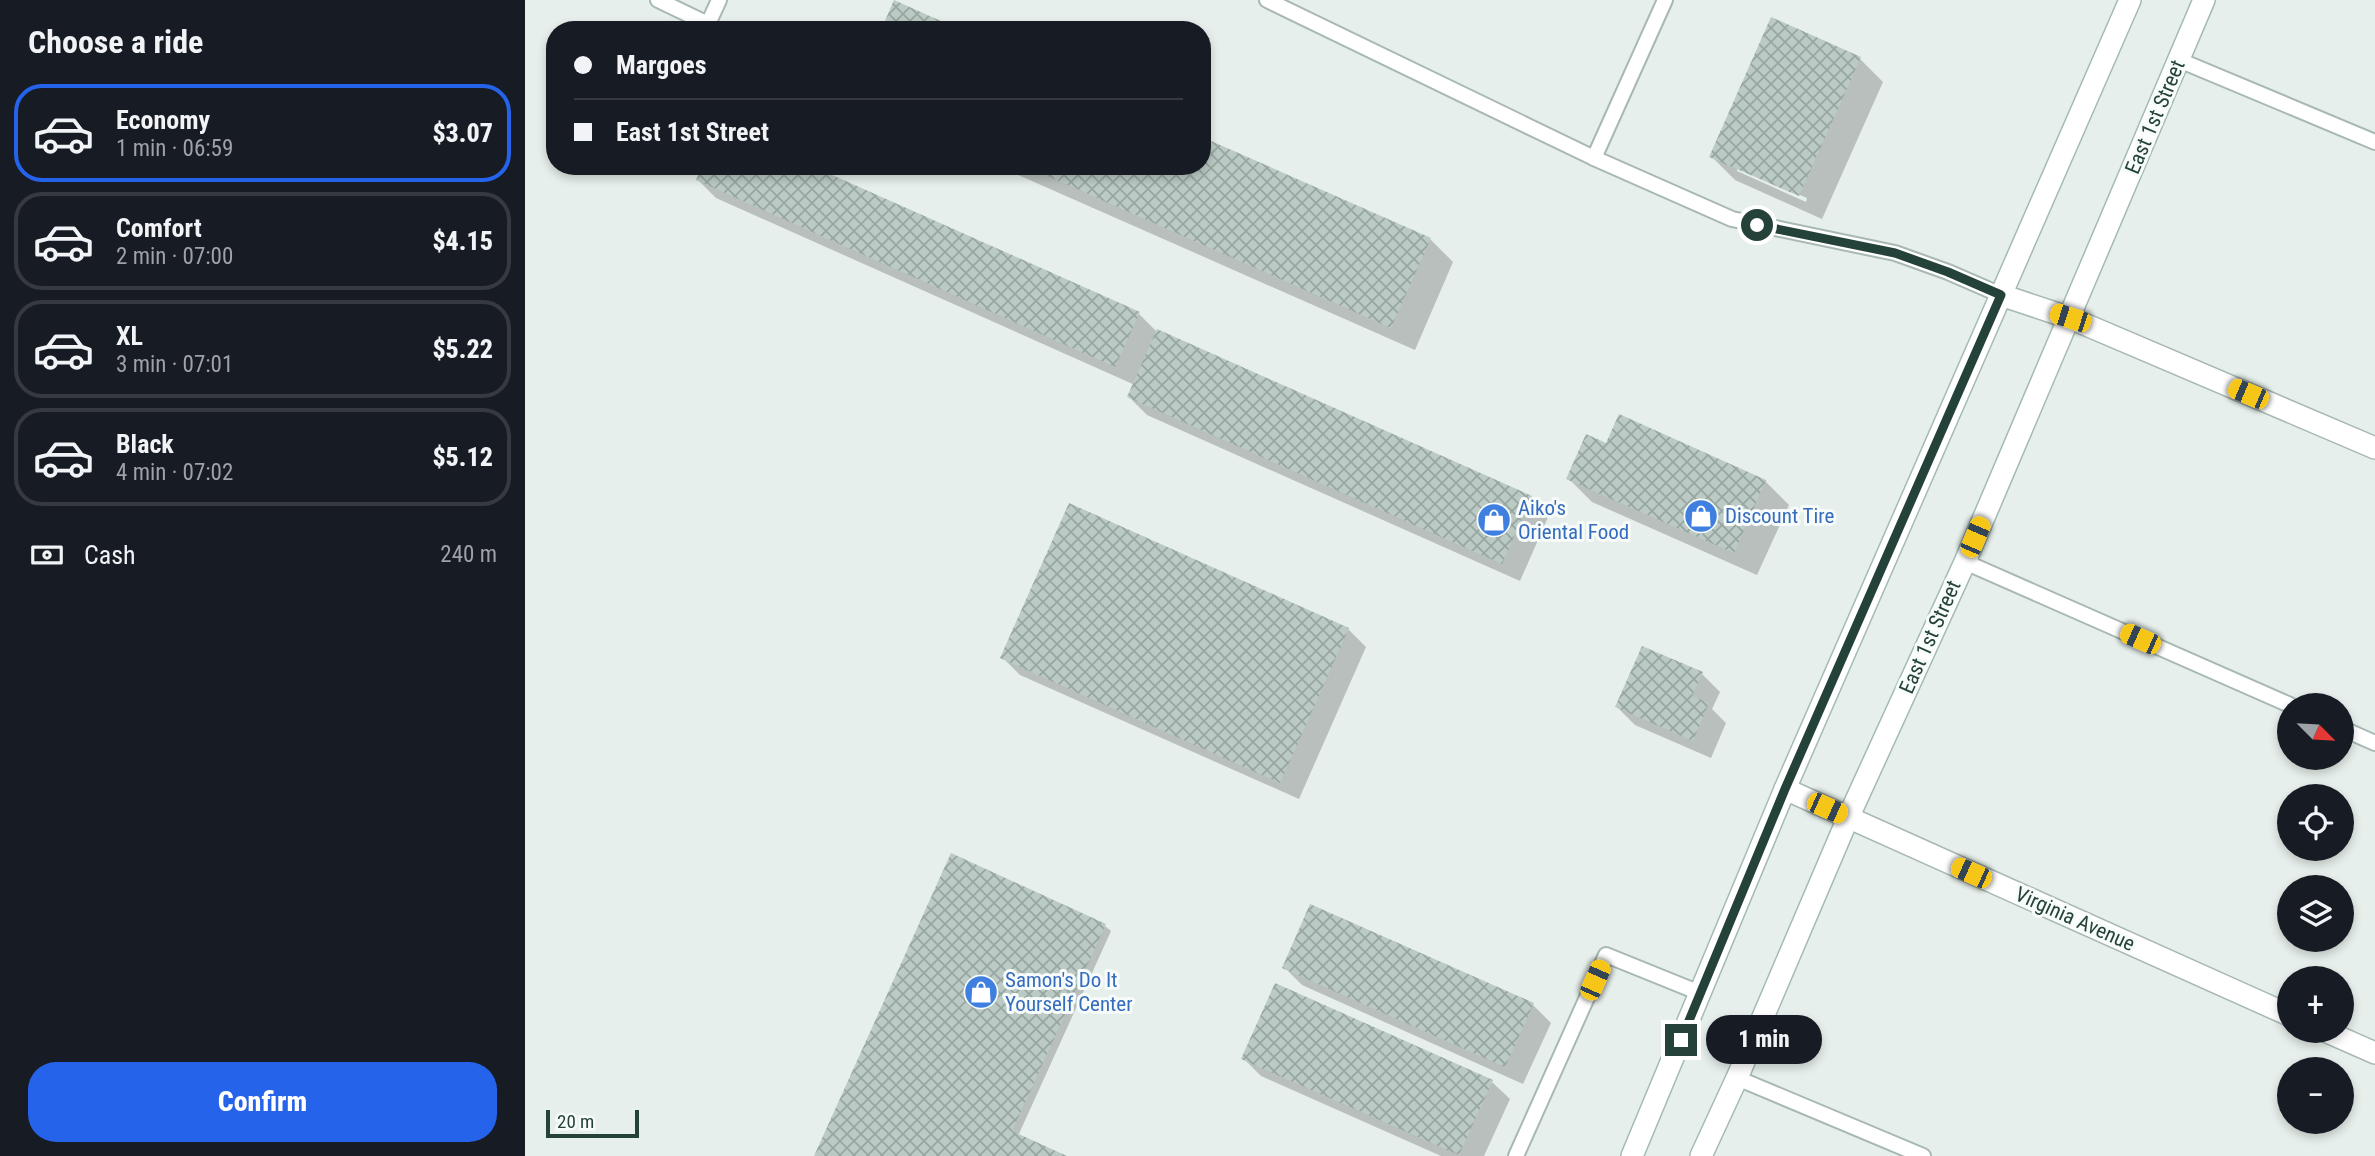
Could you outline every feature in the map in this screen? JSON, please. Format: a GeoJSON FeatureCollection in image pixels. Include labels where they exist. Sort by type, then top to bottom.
{"type":"FeatureCollection","features":[{"type":"Feature","properties":{"kind":"main road"},"geometry":{"type":"LineString","coordinates":[[1632,1156],[1785,789],[2130,0]]}},
{"type":"Feature","properties":{"kind":"main road","name":"East 1st Street"},"geometry":{"type":"LineString","coordinates":[[1701,1156],[1848,818],[1965,562],[2204,0]]}},
{"type":"Feature","properties":{"kind":"main road"},"geometry":{"type":"LineString","coordinates":[[2001,295],[2070,318],[2375,448]]}},
{"type":"Feature","properties":{"kind":"main road","name":"Virginia Avenue"},"geometry":{"type":"LineString","coordinates":[[1785,789],[2277,1010]]}},
{"type":"Feature","properties":{"kind":"main road"},"geometry":{"type":"LineString","coordinates":[[2352,1043],[2375,1053]]}},
{"type":"Feature","properties":{"kind":"lane"},"geometry":{"type":"LineString","coordinates":[[658,0],[702,21]]}},
{"type":"Feature","properties":{"kind":"lane"},"geometry":{"type":"LineString","coordinates":[[709,21],[719,0]]}},
{"type":"Feature","properties":{"kind":"lane"},"geometry":{"type":"LineString","coordinates":[[1268,0],[1594,158],[1732,219],[1895,253],[2001,295]]}},
{"type":"Feature","properties":{"kind":"lane"},"geometry":{"type":"LineString","coordinates":[[1594,158],[1665,0]]}},
{"type":"Feature","properties":{"kind":"lane"},"geometry":{"type":"LineString","coordinates":[[2179,60],[2375,142]]}},
{"type":"Feature","properties":{"kind":"lane"},"geometry":{"type":"LineString","coordinates":[[1965,562],[2277,699]]}},
{"type":"Feature","properties":{"kind":"lane"},"geometry":{"type":"LineString","coordinates":[[2354,734],[2375,743]]}},
{"type":"Feature","properties":{"kind":"lane"},"geometry":{"type":"LineString","coordinates":[[1516,1156],[1607,955],[1700,993]]}},
{"type":"Feature","properties":{"kind":"lane"},"geometry":{"type":"LineString","coordinates":[[1737,1078],[1923,1156]]}},
{"type":"Feature","properties":{"kind":"building"},"geometry":{"type":"Polygon","coordinates":[[[894,0],[941,21],[885,21],[894,0]]]}},
{"type":"Feature","properties":{"kind":"building"},"geometry":{"type":"Polygon","coordinates":[[[1771,17],[1861,57],[1799,196],[1709,157],[1771,17]]]}},
{"type":"Feature","properties":{"kind":"building"},"geometry":{"type":"Polygon","coordinates":[[[1211,141],[1431,238],[1391,328],[1045,175],[1211,175],[1211,141]]]}},
{"type":"Feature","properties":{"kind":"building"},"geometry":{"type":"Polygon","coordinates":[[[698,175],[832,175],[1140,312],[1115,367],[696,180],[698,175]]]}},
{"type":"Feature","properties":{"kind":"building"},"geometry":{"type":"Polygon","coordinates":[[[1157,329],[1532,496],[1502,564],[1127,397],[1157,329]]]}},
{"type":"Feature","properties":{"kind":"building","name":"Discount Tire"},"geometry":{"type":"Polygon","coordinates":[[[1619,414],[1766,480],[1734,553],[1566,479],[1586,434],[1606,443],[1619,414]]]}},
{"type":"Feature","properties":{"kind":"building"},"geometry":{"type":"Polygon","coordinates":[[[1069,503],[1349,628],[1280,783],[1000,658],[1069,503]]]}},
{"type":"Feature","properties":{"kind":"building"},"geometry":{"type":"Polygon","coordinates":[[[1642,646],[1703,672],[1692,696],[1709,703],[1693,741],[1615,707],[1642,646]]]}},
{"type":"Feature","properties":{"kind":"building","name":"Samon's Do It Yourself Center"},"geometry":{"type":"Polygon","coordinates":[[[951,853],[1106,924],[1012,1131],[1067,1156],[814,1156],[951,853]]]}},
{"type":"Feature","properties":{"kind":"building"},"geometry":{"type":"Polygon","coordinates":[[[1310,904],[1534,1003],[1505,1067],[1282,968],[1310,904]]]}},
{"type":"Feature","properties":{"kind":"building"},"geometry":{"type":"Polygon","coordinates":[[[1275,983],[1493,1080],[1459,1155],[1241,1059],[1275,983]]]}},
{"type":"Feature","properties":{"kind":"place","name":"Discount Tire"},"geometry":{"type":"Point","coordinates":[1701,516]}},
{"type":"Feature","properties":{"kind":"place","name":"Aiko's Oriental Food"},"geometry":{"type":"Point","coordinates":[1494,520]}},
{"type":"Feature","properties":{"kind":"place","name":"Samon's Do It Yourself Center"},"geometry":{"type":"Point","coordinates":[981,992]}},
{"type":"Feature","properties":{"kind":"route"},"geometry":{"type":"LineString","coordinates":[[1681,1040],[1785,789],[2001,295],[1895,253],[1757,225]]}}]}
